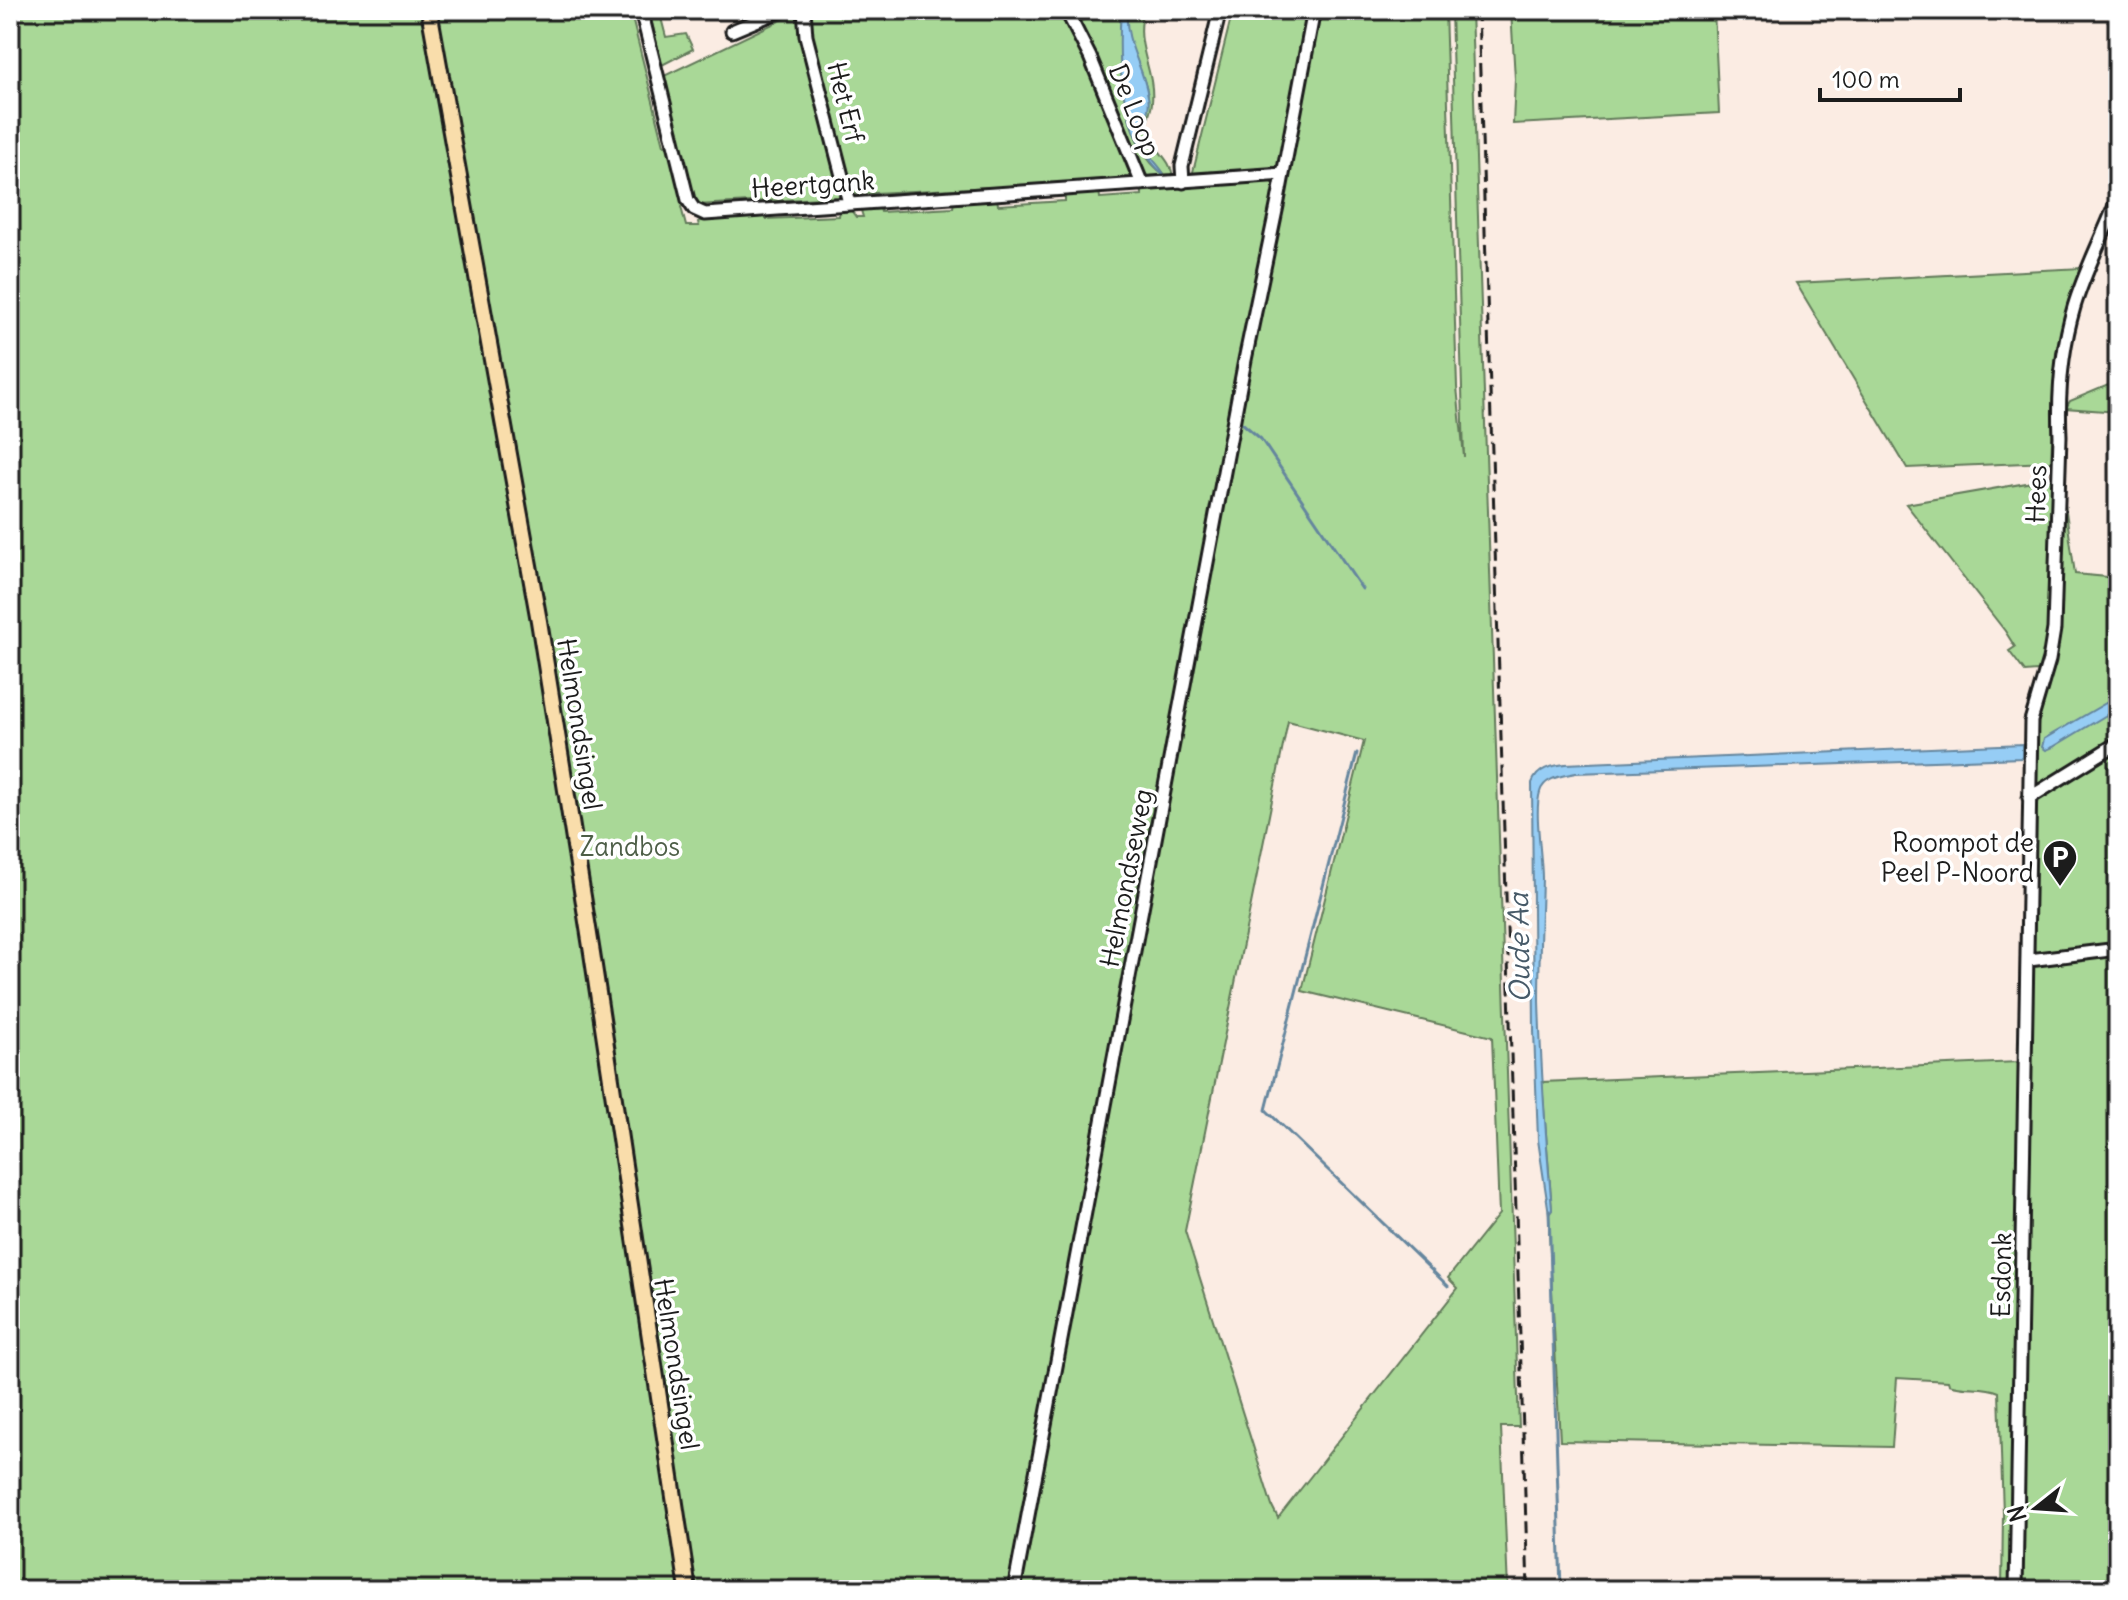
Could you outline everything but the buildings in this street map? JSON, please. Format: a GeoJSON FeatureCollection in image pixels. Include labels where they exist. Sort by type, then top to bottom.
{"type":"FeatureCollection","features":[{"type":"Feature","properties":{"kind":"main road","name":"Helmondsingel"},"geometry":{"type":"LineString","coordinates":[[429,10],[539,621],[688,1590]]}},
{"type":"Feature","properties":{"kind":"street","name":"Heertgank"},"geometry":{"type":"LineString","coordinates":[[641,10],[688,200],[694,209],[705,214],[1142,184]]}},
{"type":"Feature","properties":{"kind":"street"},"geometry":{"type":"LineString","coordinates":[[732,31],[782,10]]}},
{"type":"Feature","properties":{"kind":"street","name":"Het Erf"},"geometry":{"type":"LineString","coordinates":[[804,10],[806,36],[849,203]]}},
{"type":"Feature","properties":{"kind":"street","name":"De Loop"},"geometry":{"type":"LineString","coordinates":[[1066,10],[1090,57],[1142,184]]}},
{"type":"Feature","properties":{"kind":"street"},"geometry":{"type":"LineString","coordinates":[[1183,182],[1182,166],[1220,10]]}},
{"type":"Feature","properties":{"kind":"street","name":"Helmondseweg"},"geometry":{"type":"LineString","coordinates":[[1014,1590],[1245,360],[1314,10]]}},
{"type":"Feature","properties":{"kind":"street"},"geometry":{"type":"LineString","coordinates":[[1142,184],[1283,174]]}},
{"type":"Feature","properties":{"kind":"street","name":"Hees"},"geometry":{"type":"LineString","coordinates":[[2029,960],[2031,721],[2049,660],[2054,629],[2059,404],[2074,307],[2118,198]]}},
{"type":"Feature","properties":{"kind":"street"},"geometry":{"type":"LineString","coordinates":[[2029,798],[2118,743]]}},
{"type":"Feature","properties":{"kind":"street"},"geometry":{"type":"LineString","coordinates":[[2029,960],[2118,949]]}},
{"type":"Feature","properties":{"kind":"street","name":"Esdonk"},"geometry":{"type":"LineString","coordinates":[[2016,1590],[2029,960]]}},
{"type":"Feature","properties":{"kind":"green space","name":"Zandbos"},"geometry":{"type":"Polygon","coordinates":[[[10,10],[630,10],[664,145],[671,144],[686,226],[699,226],[698,222],[707,217],[765,212],[766,219],[839,216],[840,208],[850,209],[856,217],[863,217],[860,207],[879,205],[881,212],[953,208],[954,200],[997,198],[998,205],[1065,201],[1065,193],[1099,190],[1100,198],[1142,195],[1142,188],[1192,176],[1233,10],[1445,10],[1457,387],[1464,457],[1451,10],[1471,10],[1519,1427],[1501,1427],[1508,1590],[10,1590],[10,10]],[[1288,721],[1185,1231],[1278,1518],[1458,1288],[1448,1278],[1499,1214],[1492,1037],[1302,991],[1364,741],[1288,721]]]}},
{"type":"Feature","properties":{"kind":"green space"},"geometry":{"type":"Polygon","coordinates":[[[649,10],[659,10],[666,37],[686,34],[693,49],[662,65],[649,10]]]}},
{"type":"Feature","properties":{"kind":"green space"},"geometry":{"type":"Polygon","coordinates":[[[807,10],[1062,10],[1133,170],[1132,180],[855,194],[851,189],[812,40],[807,10]]]}},
{"type":"Feature","properties":{"kind":"green space"},"geometry":{"type":"Polygon","coordinates":[[[1511,10],[1714,10],[1719,113],[1513,124],[1515,79],[1511,10]]]}},
{"type":"Feature","properties":{"kind":"green space"},"geometry":{"type":"Polygon","coordinates":[[[798,12],[840,197],[696,205],[664,76],[798,12]]]}},
{"type":"Feature","properties":{"kind":"green space"},"geometry":{"type":"Polygon","coordinates":[[[1121,13],[1122,78],[1131,124],[1150,162],[1165,175],[1142,138],[1148,97],[1128,35],[1127,13],[1142,20],[1142,41],[1152,91],[1147,127],[1152,141],[1169,164],[1173,177],[1149,179],[1144,175],[1085,33],[1075,23],[1100,14],[1121,13]]]}},
{"type":"Feature","properties":{"kind":"green space"},"geometry":{"type":"Polygon","coordinates":[[[2082,268],[2056,352],[2051,462],[1907,468],[1796,283],[2082,268]]]}},
{"type":"Feature","properties":{"kind":"green space"},"geometry":{"type":"Polygon","coordinates":[[[2118,381],[2118,412],[2066,408],[2070,401],[2118,381]]]}},
{"type":"Feature","properties":{"kind":"green space"},"geometry":{"type":"Polygon","coordinates":[[[2061,477],[2075,574],[2118,578],[2118,1590],[2002,1590],[1999,1392],[1955,1386],[1948,1381],[1897,1378],[1892,1447],[1560,1441],[1549,1233],[1549,1214],[1552,1210],[1542,1082],[2019,1062],[2020,1077],[2033,761],[2036,760],[2041,677],[2037,671],[2025,672],[2009,651],[2015,647],[2005,631],[1906,504],[2061,477]]]}},
{"type":"Feature","properties":{"kind":"water"},"geometry":{"type":"Polygon","coordinates":[[[1121,10],[1127,10],[1128,33],[1148,96],[1142,138],[1148,153],[1165,176],[1150,160],[1130,121],[1121,76],[1121,10]]]}},
{"type":"Feature","properties":{"kind":"water"},"geometry":{"type":"Polygon","coordinates":[[[2118,696],[2118,708],[2053,747],[2046,750],[2042,747],[2044,739],[2118,696]]]}},
{"type":"Feature","properties":{"kind":"water"},"geometry":{"type":"Polygon","coordinates":[[[2022,744],[2022,758],[1576,773],[1545,783],[1538,801],[1542,878],[1539,1001],[1552,1210],[1549,1214],[1538,1140],[1534,1031],[1532,783],[1541,771],[1565,764],[2022,744]]]}},
{"type":"Feature","properties":{"kind":"waterway"},"geometry":{"type":"LineString","coordinates":[[1242,423],[1261,439],[1362,589]]}},
{"type":"Feature","properties":{"kind":"waterway"},"geometry":{"type":"LineString","coordinates":[[1357,753],[1266,1110],[1448,1286]]}},
{"type":"Feature","properties":{"kind":"waterway","name":"Oude Aa"},"geometry":{"type":"LineString","coordinates":[[1549,1210],[1561,1590]]}},
{"type":"Feature","properties":{"kind":"railway"},"geometry":{"type":"LineString","coordinates":[[1478,10],[1528,1590]]}},
{"type":"Feature","properties":{"kind":"place","name":"Roompot de Peel P-Noord"},"geometry":{"type":"Point","coordinates":[2060,888]}}]}
